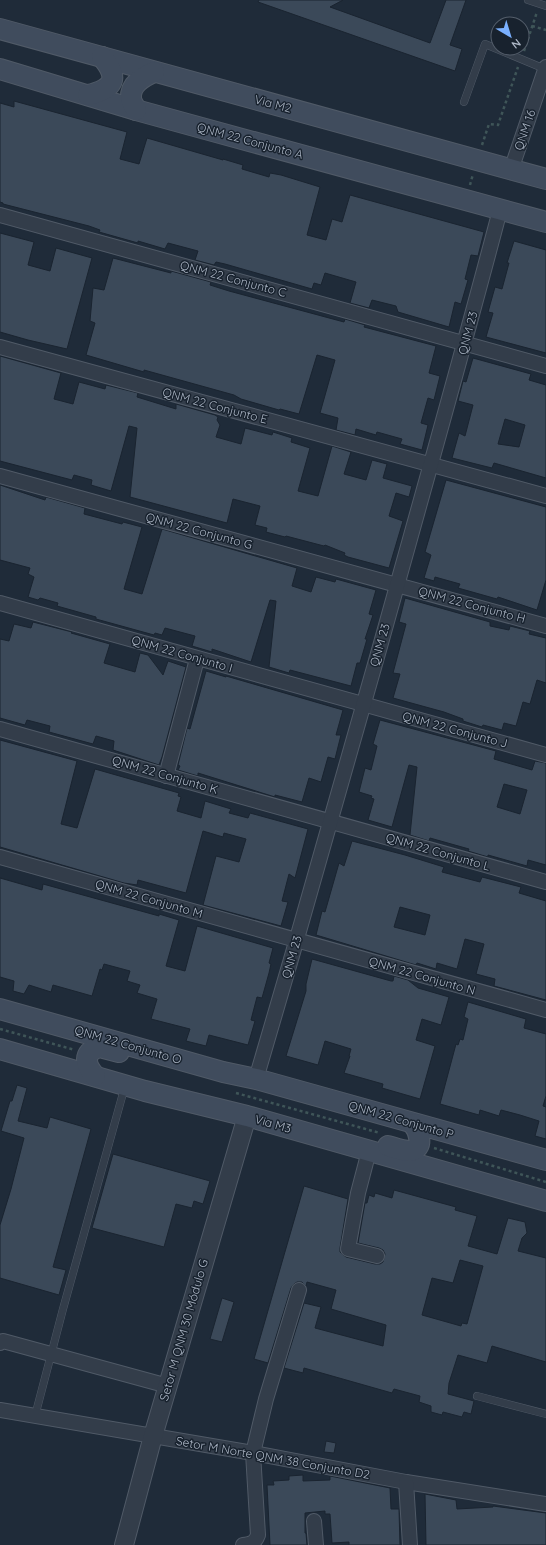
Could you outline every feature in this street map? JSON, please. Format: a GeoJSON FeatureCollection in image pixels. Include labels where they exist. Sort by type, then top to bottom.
{"type":"FeatureCollection","features":[{"type":"Feature","properties":{"kind":"main road","name":"Via M2"},"geometry":{"type":"LineString","coordinates":[[0,29],[546,179]]}},
{"type":"Feature","properties":{"kind":"main road"},"geometry":{"type":"LineString","coordinates":[[88,95],[102,92],[110,84],[113,77],[111,68],[102,57]]}},
{"type":"Feature","properties":{"kind":"main road","name":"QNM 22 Conjunto A"},"geometry":{"type":"LineString","coordinates":[[0,69],[136,110],[350,167],[546,222]]}},
{"type":"Feature","properties":{"kind":"main road"},"geometry":{"type":"LineString","coordinates":[[136,110],[131,99],[133,89],[140,79],[154,72]]}},
{"type":"Feature","properties":{"kind":"main road","name":"QNM 22 Conjunto O"},"geometry":{"type":"LineString","coordinates":[[0,1009],[223,1072],[256,1079]]}},
{"type":"Feature","properties":{"kind":"main road"},"geometry":{"type":"LineString","coordinates":[[95,1076],[87,1066],[87,1058],[89,1054],[100,1047],[170,1064],[223,1072]]}},
{"type":"Feature","properties":{"kind":"main road","name":"Via M3"},"geometry":{"type":"LineString","coordinates":[[0,1049],[145,1091],[247,1116],[546,1201]]}},
{"type":"Feature","properties":{"kind":"main road","name":"QNM 22 Conjunto P"},"geometry":{"type":"LineString","coordinates":[[256,1079],[546,1160]]}},
{"type":"Feature","properties":{"kind":"main road"},"geometry":{"type":"LineString","coordinates":[[288,1128],[339,1134],[408,1151],[414,1150],[420,1144],[419,1134],[413,1124]]}},
{"type":"Feature","properties":{"kind":"street","name":"QNM 16"},"geometry":{"type":"LineString","coordinates":[[511,170],[546,68]]}},
{"type":"Feature","properties":{"kind":"street","name":"QNM 23"},"geometry":{"type":"LineString","coordinates":[[256,1079],[297,941],[431,465],[500,210]]}},
{"type":"Feature","properties":{"kind":"street","name":"QNM 22 Conjunto C"},"geometry":{"type":"LineString","coordinates":[[0,215],[546,366]]}},
{"type":"Feature","properties":{"kind":"street","name":"QNM 22 Conjunto E"},"geometry":{"type":"LineString","coordinates":[[0,347],[546,496]]}},
{"type":"Feature","properties":{"kind":"street","name":"QNM 22 Conjunto G"},"geometry":{"type":"LineString","coordinates":[[0,476],[397,585]]}},
{"type":"Feature","properties":{"kind":"street","name":"QNM 22 Conjunto H"},"geometry":{"type":"LineString","coordinates":[[397,585],[546,626]]}},
{"type":"Feature","properties":{"kind":"street","name":"QNM 22 Conjunto I"},"geometry":{"type":"LineString","coordinates":[[0,603],[363,705]]}},
{"type":"Feature","properties":{"kind":"street"},"geometry":{"type":"LineString","coordinates":[[166,776],[197,659]]}},
{"type":"Feature","properties":{"kind":"street","name":"QNM 22 Conjunto J"},"geometry":{"type":"LineString","coordinates":[[363,705],[546,755]]}},
{"type":"Feature","properties":{"kind":"street","name":"QNM 22 Conjunto K"},"geometry":{"type":"LineString","coordinates":[[0,729],[330,822]]}},
{"type":"Feature","properties":{"kind":"street","name":"QNM 22 Conjunto L"},"geometry":{"type":"LineString","coordinates":[[330,822],[546,882]]}},
{"type":"Feature","properties":{"kind":"street","name":"QNM 22 Conjunto M"},"geometry":{"type":"LineString","coordinates":[[0,857],[297,941]]}},
{"type":"Feature","properties":{"kind":"street","name":"QNM 22 Conjunto N"},"geometry":{"type":"LineString","coordinates":[[297,941],[546,1010]]}},
{"type":"Feature","properties":{"kind":"street","name":"Setor M QNM 30 Módulo G"},"geometry":{"type":"LineString","coordinates":[[124,1545],[153,1436],[247,1116]]}},
{"type":"Feature","properties":{"kind":"street"},"geometry":{"type":"LineString","coordinates":[[369,1151],[358,1193],[348,1249],[377,1256]]}},
{"type":"Feature","properties":{"kind":"street"},"geometry":{"type":"LineString","coordinates":[[243,1545],[251,1544],[256,1541],[258,1535],[253,1453],[266,1399],[299,1290]]}},
{"type":"Feature","properties":{"kind":"street"},"geometry":{"type":"LineString","coordinates":[[1,1342],[168,1386]]}},
{"type":"Feature","properties":{"kind":"street","name":"Setor M Norte QNM 38 Conjunto D2"},"geometry":{"type":"LineString","coordinates":[[0,1410],[253,1453],[406,1482],[546,1504]]}},
{"type":"Feature","properties":{"kind":"street"},"geometry":{"type":"LineString","coordinates":[[406,1482],[410,1545]]}},
{"type":"Feature","properties":{"kind":"street"},"geometry":{"type":"LineString","coordinates":[[314,1521],[316,1545]]}},
{"type":"Feature","properties":{"kind":"lane"},"geometry":{"type":"LineString","coordinates":[[528,0],[543,5]]}},
{"type":"Feature","properties":{"kind":"lane"},"geometry":{"type":"LineString","coordinates":[[464,102],[485,44],[546,68]]}},
{"type":"Feature","properties":{"kind":"lane"},"geometry":{"type":"LineString","coordinates":[[35,1416],[125,1084]]}},
{"type":"Feature","properties":{"kind":"lane"},"geometry":{"type":"LineString","coordinates":[[477,1396],[546,1414]]}},
{"type":"Feature","properties":{"kind":"path"},"geometry":{"type":"LineString","coordinates":[[466,200],[489,124],[498,125],[532,26],[543,5]]}},
{"type":"Feature","properties":{"kind":"path"},"geometry":{"type":"LineString","coordinates":[[532,26],[546,30]]}},
{"type":"Feature","properties":{"kind":"path"},"geometry":{"type":"LineString","coordinates":[[0,1029],[89,1054]]}},
{"type":"Feature","properties":{"kind":"path"},"geometry":{"type":"LineString","coordinates":[[232,1092],[382,1133]]}},
{"type":"Feature","properties":{"kind":"path"},"geometry":{"type":"LineString","coordinates":[[420,1144],[546,1182]]}},
{"type":"Feature","properties":{"kind":"building"},"geometry":{"type":"Polygon","coordinates":[[[259,0],[343,0],[330,7],[430,43],[446,0],[466,0],[450,45],[462,49],[455,71],[258,2],[259,0]]]}},
{"type":"Feature","properties":{"kind":"building"},"geometry":{"type":"Polygon","coordinates":[[[14,101],[127,132],[120,159],[139,164],[147,138],[243,165],[242,169],[269,177],[270,173],[281,175],[320,187],[307,235],[326,240],[332,219],[342,222],[350,195],[484,232],[478,256],[471,255],[465,279],[468,280],[461,304],[455,302],[449,327],[398,312],[396,306],[372,300],[369,308],[350,303],[356,282],[325,273],[321,285],[314,283],[312,289],[225,264],[216,262],[214,265],[195,260],[198,251],[168,243],[165,249],[138,241],[138,243],[99,232],[100,230],[89,226],[3,204],[0,202],[0,103],[14,107],[14,101]]]}},
{"type":"Feature","properties":{"kind":"building"},"geometry":{"type":"Polygon","coordinates":[[[0,233],[34,242],[28,265],[50,271],[56,248],[92,258],[67,349],[0,332],[0,233]]]}},
{"type":"Feature","properties":{"kind":"building"},"geometry":{"type":"Polygon","coordinates":[[[514,241],[546,250],[546,353],[486,337],[493,313],[488,312],[495,287],[502,289],[509,263],[507,263],[514,241]]]}},
{"type":"Feature","properties":{"kind":"building"},"geometry":{"type":"Polygon","coordinates":[[[113,258],[171,273],[171,271],[211,282],[210,285],[229,291],[344,322],[345,319],[365,325],[364,327],[436,346],[429,373],[440,376],[434,400],[428,398],[421,423],[428,425],[422,450],[400,444],[402,439],[377,432],[376,435],[356,429],[355,435],[336,430],[338,418],[320,413],[335,360],[317,355],[299,414],[279,410],[241,399],[234,395],[144,370],[144,372],[86,355],[95,323],[90,321],[93,288],[104,290],[113,258]]]}},
{"type":"Feature","properties":{"kind":"building"},"geometry":{"type":"Polygon","coordinates":[[[0,356],[61,373],[54,399],[73,404],[79,382],[105,389],[106,385],[138,393],[137,397],[176,409],[176,404],[215,415],[218,417],[217,420],[220,425],[216,437],[241,444],[245,428],[272,435],[273,432],[292,438],[291,442],[310,448],[298,491],[318,496],[332,446],[351,452],[344,474],[366,480],[372,460],[387,464],[383,478],[412,486],[409,497],[396,493],[389,516],[403,521],[389,568],[348,557],[344,555],[345,553],[325,545],[266,532],[267,528],[255,525],[260,506],[233,499],[227,523],[130,497],[137,428],[129,426],[111,491],[91,485],[92,480],[74,475],[72,480],[0,461],[0,356]]]}},
{"type":"Feature","properties":{"kind":"building"},"geometry":{"type":"Polygon","coordinates":[[[473,358],[531,374],[529,380],[546,385],[546,478],[494,463],[492,468],[452,458],[459,433],[465,436],[473,405],[458,401],[463,381],[466,382],[473,358]],[[505,419],[498,444],[519,447],[525,425],[505,419]]]}},
{"type":"Feature","properties":{"kind":"building"},"geometry":{"type":"Polygon","coordinates":[[[446,480],[546,507],[546,580],[537,610],[498,597],[497,599],[458,588],[460,584],[435,577],[434,581],[424,578],[431,555],[425,552],[446,480]]]}},
{"type":"Feature","properties":{"kind":"building"},"geometry":{"type":"Polygon","coordinates":[[[0,485],[45,500],[46,497],[85,508],[84,514],[122,524],[123,522],[142,527],[124,589],[142,594],[162,529],[297,568],[292,586],[311,592],[316,577],[335,582],[336,579],[376,590],[369,614],[373,615],[365,639],[367,639],[360,663],[357,663],[351,686],[290,670],[289,673],[269,667],[276,601],[270,600],[251,662],[212,649],[212,652],[192,646],[195,636],[165,628],[162,635],[155,633],[154,635],[96,619],[96,617],[57,606],[58,603],[40,598],[38,600],[28,597],[34,577],[28,574],[30,568],[0,560],[0,485]]]}},
{"type":"Feature","properties":{"kind":"building"},"geometry":{"type":"Polygon","coordinates":[[[405,598],[490,622],[490,626],[509,630],[510,626],[530,631],[529,634],[546,638],[546,683],[537,680],[530,704],[523,702],[516,726],[504,723],[502,730],[483,725],[482,727],[463,721],[463,719],[444,712],[393,698],[400,674],[393,673],[406,624],[399,622],[405,598]]]}},
{"type":"Feature","properties":{"kind":"building"},"geometry":{"type":"Polygon","coordinates":[[[33,622],[110,644],[104,663],[135,672],[140,653],[148,655],[163,675],[168,661],[186,667],[159,765],[113,750],[114,741],[96,736],[93,744],[49,732],[50,726],[27,720],[25,725],[0,718],[0,639],[9,641],[14,624],[31,628],[33,622]]]}},
{"type":"Feature","properties":{"kind":"building"},"geometry":{"type":"Polygon","coordinates":[[[206,671],[343,710],[336,735],[341,735],[335,759],[328,757],[321,782],[309,778],[302,802],[275,795],[275,797],[198,773],[198,776],[178,770],[187,728],[190,729],[206,671]]]}},
{"type":"Feature","properties":{"kind":"building"},"geometry":{"type":"Polygon","coordinates":[[[380,720],[496,751],[494,759],[532,770],[535,761],[546,763],[546,865],[528,860],[527,866],[488,855],[488,857],[468,851],[469,849],[430,838],[429,841],[410,835],[417,767],[409,765],[392,827],[368,820],[374,799],[371,798],[372,796],[359,792],[365,768],[371,770],[377,746],[373,744],[380,720]],[[504,784],[497,807],[520,814],[527,790],[504,784]]]}},
{"type":"Feature","properties":{"kind":"building"},"geometry":{"type":"Polygon","coordinates":[[[0,740],[77,761],[61,824],[77,828],[95,769],[179,793],[178,796],[181,797],[177,811],[201,818],[205,801],[231,809],[229,813],[248,818],[250,813],[308,829],[295,878],[289,874],[282,901],[288,902],[281,926],[203,905],[216,856],[239,862],[246,839],[224,833],[223,837],[203,831],[186,893],[138,880],[137,885],[124,883],[0,847],[0,740]]]}},
{"type":"Feature","properties":{"kind":"building"},"geometry":{"type":"Polygon","coordinates":[[[352,841],[444,867],[442,872],[480,882],[482,877],[521,887],[519,893],[546,901],[546,1000],[494,986],[495,979],[476,974],[484,944],[465,939],[457,969],[437,963],[436,969],[417,963],[416,965],[316,935],[322,911],[325,912],[339,863],[344,866],[352,841]],[[400,907],[394,927],[425,935],[430,915],[400,907]]]}},
{"type":"Feature","properties":{"kind":"building"},"geometry":{"type":"Polygon","coordinates":[[[0,878],[42,890],[43,884],[159,916],[159,914],[179,920],[166,966],[185,971],[197,926],[273,948],[269,963],[271,964],[262,998],[257,997],[251,1020],[255,1021],[248,1045],[209,1035],[206,1046],[186,1041],[190,1029],[151,1019],[157,999],[137,993],[140,985],[127,981],[130,971],[104,964],[102,970],[100,969],[92,996],[53,985],[51,992],[29,985],[24,994],[13,991],[14,981],[0,977],[0,878]]]}},
{"type":"Feature","properties":{"kind":"building"},"geometry":{"type":"Polygon","coordinates":[[[312,959],[391,981],[393,981],[394,976],[408,980],[418,988],[449,997],[441,1025],[422,1019],[416,1040],[435,1046],[420,1099],[382,1088],[383,1084],[344,1073],[351,1049],[325,1041],[318,1065],[286,1056],[306,991],[306,984],[312,959]]]}},
{"type":"Feature","properties":{"kind":"building"},"geometry":{"type":"Polygon","coordinates":[[[468,1002],[526,1019],[524,1028],[546,1034],[546,1096],[543,1106],[546,1107],[546,1139],[535,1136],[539,1121],[501,1110],[499,1116],[480,1110],[479,1115],[440,1104],[456,1044],[458,1045],[460,1039],[463,1040],[468,1019],[464,1017],[468,1002]]]}},
{"type":"Feature","properties":{"kind":"building"},"geometry":{"type":"Polygon","coordinates":[[[17,1085],[27,1088],[18,1121],[47,1128],[50,1117],[91,1129],[53,1267],[66,1270],[59,1295],[0,1278],[0,1225],[24,1138],[1,1131],[10,1101],[12,1101],[17,1085]]]}},
{"type":"Feature","properties":{"kind":"building"},"geometry":{"type":"Polygon","coordinates":[[[113,1154],[210,1181],[203,1204],[194,1201],[192,1208],[176,1204],[164,1247],[92,1228],[113,1154]]]}},
{"type":"Feature","properties":{"kind":"building"},"geometry":{"type":"Polygon","coordinates":[[[304,1186],[348,1199],[340,1248],[340,1252],[346,1257],[375,1264],[380,1264],[383,1262],[385,1254],[383,1250],[358,1243],[365,1203],[367,1203],[369,1195],[374,1197],[375,1193],[392,1198],[394,1190],[456,1207],[455,1210],[477,1216],[468,1246],[497,1254],[508,1218],[525,1222],[527,1233],[522,1238],[518,1251],[546,1258],[546,1362],[492,1346],[487,1363],[458,1355],[449,1383],[448,1394],[474,1401],[471,1414],[464,1412],[462,1417],[443,1412],[442,1415],[431,1412],[431,1406],[419,1402],[420,1396],[394,1389],[392,1393],[304,1368],[303,1373],[284,1368],[304,1303],[321,1307],[315,1328],[383,1346],[386,1325],[331,1309],[336,1290],[307,1282],[306,1286],[302,1282],[297,1282],[291,1288],[268,1363],[254,1359],[304,1186]],[[460,1260],[453,1283],[432,1278],[422,1315],[461,1326],[462,1323],[467,1324],[483,1266],[460,1260]]]}},
{"type":"Feature","properties":{"kind":"building"},"geometry":{"type":"Polygon","coordinates":[[[222,1298],[234,1302],[222,1342],[210,1339],[222,1298]]]}},
{"type":"Feature","properties":{"kind":"building"},"geometry":{"type":"Polygon","coordinates":[[[326,1441],[336,1443],[334,1453],[324,1452],[326,1441]]]}},
{"type":"Feature","properties":{"kind":"building"},"geometry":{"type":"Polygon","coordinates":[[[303,1475],[303,1481],[330,1480],[330,1476],[390,1488],[391,1509],[399,1509],[400,1545],[349,1545],[349,1542],[332,1543],[330,1514],[325,1514],[325,1511],[305,1513],[305,1533],[307,1545],[270,1545],[267,1485],[274,1485],[273,1481],[289,1480],[289,1476],[303,1475]]]}},
{"type":"Feature","properties":{"kind":"building"},"geometry":{"type":"Polygon","coordinates":[[[425,1494],[456,1500],[457,1509],[493,1506],[546,1513],[546,1545],[426,1545],[425,1494]]]}}]}
